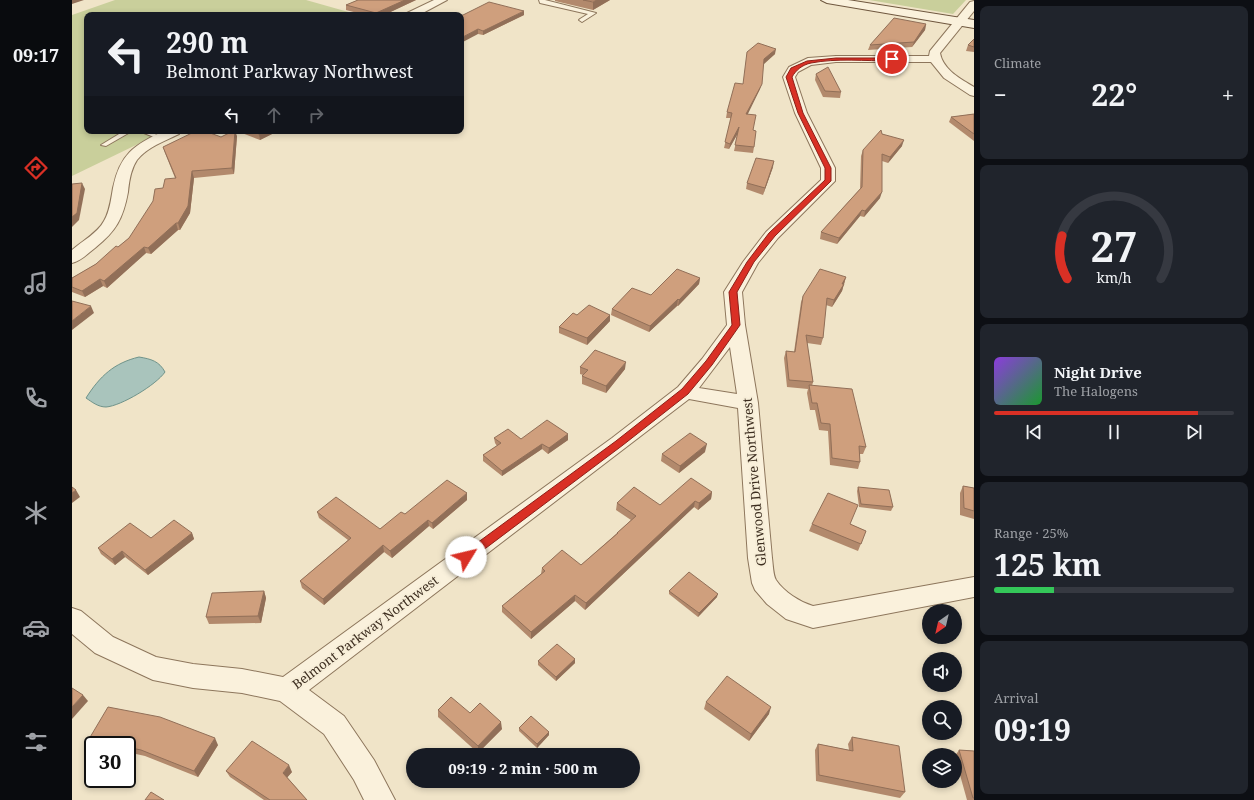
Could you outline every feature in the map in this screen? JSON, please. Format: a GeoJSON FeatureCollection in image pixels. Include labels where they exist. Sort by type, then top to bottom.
{"type":"FeatureCollection","features":[{"type":"Feature","properties":{"kind":"main road"},"geometry":{"type":"LineString","coordinates":[[827,0],[974,24]]}},
{"type":"Feature","properties":{"kind":"street"},"geometry":{"type":"LineString","coordinates":[[416,12],[438,0]]}},
{"type":"Feature","properties":{"kind":"street"},"geometry":{"type":"LineString","coordinates":[[974,4],[934,53],[934,59],[940,69],[974,92]]}},
{"type":"Feature","properties":{"kind":"street"},"geometry":{"type":"LineString","coordinates":[[736,325],[733,292],[751,262],[772,235],[828,181],[828,168],[800,113],[793,92],[789,77],[793,70],[808,62],[836,59],[934,59]]}},
{"type":"Feature","properties":{"kind":"street"},"geometry":{"type":"LineString","coordinates":[[72,258],[110,224],[118,205],[122,175],[128,159],[167,134]]}},
{"type":"Feature","properties":{"kind":"street","name":"Belmont Parkway Northwest"},"geometry":{"type":"LineString","coordinates":[[72,619],[104,645],[152,668],[193,676],[242,681],[287,690],[619,443],[685,392],[709,363],[736,325]]}},
{"type":"Feature","properties":{"kind":"street","name":"Glenwood Drive Northwest"},"geometry":{"type":"LineString","coordinates":[[736,325],[748,403],[760,558],[764,583],[776,597],[795,611],[813,617],[974,587]]}},
{"type":"Feature","properties":{"kind":"street"},"geometry":{"type":"LineString","coordinates":[[685,392],[748,403]]}},
{"type":"Feature","properties":{"kind":"street"},"geometry":{"type":"LineString","coordinates":[[287,690],[334,725],[364,770],[380,800]]}},
{"type":"Feature","properties":{"kind":"lane"},"geometry":{"type":"LineString","coordinates":[[542,0],[542,2],[593,14],[582,20]]}},
{"type":"Feature","properties":{"kind":"lane"},"geometry":{"type":"LineString","coordinates":[[104,145],[124,134]]}},
{"type":"Feature","properties":{"kind":"green space"},"geometry":{"type":"Polygon","coordinates":[[[115,0],[306,0],[348,12],[84,12],[84,134],[159,134],[72,176],[72,15],[115,0]]]}},
{"type":"Feature","properties":{"kind":"green space"},"geometry":{"type":"Polygon","coordinates":[[[869,0],[966,0],[953,14],[869,0]]]}},
{"type":"Feature","properties":{"kind":"water"},"geometry":{"type":"Polygon","coordinates":[[[139,357],[154,361],[163,368],[165,372],[146,389],[129,399],[112,406],[100,406],[86,398],[102,377],[108,372],[122,363],[139,357]]]}},
{"type":"Feature","properties":{"kind":"building"},"geometry":{"type":"Polygon","coordinates":[[[358,0],[405,0],[378,12],[372,12],[346,5],[358,0]]]}},
{"type":"Feature","properties":{"kind":"building"},"geometry":{"type":"Polygon","coordinates":[[[583,0],[597,0],[593,2],[583,0]]]}},
{"type":"Feature","properties":{"kind":"building"},"geometry":{"type":"Polygon","coordinates":[[[489,2],[524,11],[483,31],[478,29],[464,36],[464,14],[489,2]]]}},
{"type":"Feature","properties":{"kind":"building"},"geometry":{"type":"Polygon","coordinates":[[[894,18],[926,24],[914,42],[870,45],[894,18]]]}},
{"type":"Feature","properties":{"kind":"building"},"geometry":{"type":"Polygon","coordinates":[[[974,39],[974,47],[968,45],[974,39]]]}},
{"type":"Feature","properties":{"kind":"building"},"geometry":{"type":"Polygon","coordinates":[[[758,43],[776,49],[764,59],[762,84],[746,114],[756,115],[753,130],[756,131],[754,147],[735,145],[739,127],[730,144],[725,142],[732,113],[727,112],[735,83],[743,84],[747,52],[758,43]]]}},
{"type":"Feature","properties":{"kind":"building"},"geometry":{"type":"Polygon","coordinates":[[[828,67],[841,92],[825,91],[816,74],[828,67]]]}},
{"type":"Feature","properties":{"kind":"building"},"geometry":{"type":"Polygon","coordinates":[[[974,114],[974,134],[951,117],[974,114]]]}},
{"type":"Feature","properties":{"kind":"building"},"geometry":{"type":"Polygon","coordinates":[[[881,130],[882,134],[904,140],[890,157],[882,154],[882,192],[865,211],[862,210],[839,238],[821,232],[862,187],[863,150],[881,130]]]}},
{"type":"Feature","properties":{"kind":"building"},"geometry":{"type":"Polygon","coordinates":[[[190,134],[213,134],[221,137],[227,134],[235,134],[232,168],[192,171],[188,206],[178,223],[176,223],[148,248],[144,247],[104,281],[100,279],[82,291],[72,287],[72,278],[96,264],[116,246],[118,247],[129,238],[153,201],[155,189],[163,188],[165,179],[176,178],[163,147],[190,134]]]}},
{"type":"Feature","properties":{"kind":"building"},"geometry":{"type":"Polygon","coordinates":[[[756,158],[774,161],[765,188],[747,183],[756,158]]]}},
{"type":"Feature","properties":{"kind":"building"},"geometry":{"type":"Polygon","coordinates":[[[82,183],[77,213],[72,217],[72,184],[82,183]]]}},
{"type":"Feature","properties":{"kind":"building"},"geometry":{"type":"Polygon","coordinates":[[[677,269],[700,278],[679,300],[678,299],[650,326],[612,309],[632,288],[651,295],[677,269]]]}},
{"type":"Feature","properties":{"kind":"building"},"geometry":{"type":"Polygon","coordinates":[[[820,269],[846,277],[842,284],[844,284],[834,300],[827,298],[823,338],[806,335],[813,382],[789,380],[786,351],[795,352],[803,296],[820,269]]]}},
{"type":"Feature","properties":{"kind":"building"},"geometry":{"type":"Polygon","coordinates":[[[72,301],[91,306],[72,321],[72,301]]]}},
{"type":"Feature","properties":{"kind":"building"},"geometry":{"type":"Polygon","coordinates":[[[589,305],[610,315],[587,338],[559,327],[573,313],[577,315],[589,305]]]}},
{"type":"Feature","properties":{"kind":"building"},"geometry":{"type":"Polygon","coordinates":[[[595,350],[626,362],[606,386],[582,376],[588,370],[580,367],[595,350]]]}},
{"type":"Feature","properties":{"kind":"building"},"geometry":{"type":"Polygon","coordinates":[[[809,385],[852,389],[866,447],[859,446],[860,462],[832,458],[830,424],[821,423],[817,403],[812,403],[809,385]]]}},
{"type":"Feature","properties":{"kind":"building"},"geometry":{"type":"Polygon","coordinates":[[[547,420],[568,434],[549,448],[542,444],[502,471],[483,455],[501,443],[494,438],[508,429],[521,439],[547,420]]]}},
{"type":"Feature","properties":{"kind":"building"},"geometry":{"type":"Polygon","coordinates":[[[690,433],[707,444],[680,466],[662,454],[690,433]]]}},
{"type":"Feature","properties":{"kind":"building"},"geometry":{"type":"Polygon","coordinates":[[[691,478],[712,492],[699,503],[695,501],[586,603],[575,595],[531,632],[502,606],[545,571],[542,568],[562,550],[581,565],[618,533],[636,516],[617,503],[634,487],[660,505],[691,478]]]}},
{"type":"Feature","properties":{"kind":"building"},"geometry":{"type":"Polygon","coordinates":[[[447,480],[467,493],[432,523],[428,520],[390,551],[383,545],[323,599],[300,581],[351,538],[317,512],[336,497],[380,529],[401,512],[405,514],[447,480]]]}},
{"type":"Feature","properties":{"kind":"building"},"geometry":{"type":"Polygon","coordinates":[[[963,486],[974,488],[974,511],[964,508],[963,486]]]}},
{"type":"Feature","properties":{"kind":"building"},"geometry":{"type":"Polygon","coordinates":[[[72,487],[76,490],[72,493],[72,487]]]}},
{"type":"Feature","properties":{"kind":"building"},"geometry":{"type":"Polygon","coordinates":[[[858,487],[889,490],[893,507],[861,504],[858,487]]]}},
{"type":"Feature","properties":{"kind":"building"},"geometry":{"type":"Polygon","coordinates":[[[828,493],[858,505],[850,524],[866,531],[861,544],[812,524],[828,493]]]}},
{"type":"Feature","properties":{"kind":"building"},"geometry":{"type":"Polygon","coordinates":[[[174,520],[192,533],[145,570],[122,551],[112,559],[98,548],[130,523],[151,538],[174,520]]]}},
{"type":"Feature","properties":{"kind":"building"},"geometry":{"type":"Polygon","coordinates":[[[689,572],[718,594],[699,613],[669,591],[689,572]]]}},
{"type":"Feature","properties":{"kind":"building"},"geometry":{"type":"Polygon","coordinates":[[[264,591],[258,616],[206,617],[212,593],[264,591]]]}},
{"type":"Feature","properties":{"kind":"building"},"geometry":{"type":"Polygon","coordinates":[[[557,644],[575,659],[556,677],[538,661],[557,644]]]}},
{"type":"Feature","properties":{"kind":"building"},"geometry":{"type":"Polygon","coordinates":[[[727,676],[771,707],[751,734],[706,702],[727,676]]]}},
{"type":"Feature","properties":{"kind":"building"},"geometry":{"type":"Polygon","coordinates":[[[72,688],[83,695],[72,707],[72,688]]]}},
{"type":"Feature","properties":{"kind":"building"},"geometry":{"type":"Polygon","coordinates":[[[451,697],[470,713],[480,703],[501,722],[478,746],[438,710],[451,697]]]}},
{"type":"Feature","properties":{"kind":"building"},"geometry":{"type":"Polygon","coordinates":[[[108,707],[160,717],[215,738],[194,771],[136,749],[136,736],[91,736],[108,707]]]}},
{"type":"Feature","properties":{"kind":"building"},"geometry":{"type":"Polygon","coordinates":[[[531,716],[549,732],[537,744],[519,728],[531,716]]]}},
{"type":"Feature","properties":{"kind":"building"},"geometry":{"type":"Polygon","coordinates":[[[852,737],[899,746],[905,792],[819,775],[818,744],[853,751],[852,737]]]}},
{"type":"Feature","properties":{"kind":"building"},"geometry":{"type":"Polygon","coordinates":[[[252,741],[289,765],[283,773],[307,800],[270,800],[226,771],[252,741]]]}},
{"type":"Feature","properties":{"kind":"building"},"geometry":{"type":"Polygon","coordinates":[[[962,750],[974,751],[973,798],[962,760],[962,750]]]}},
{"type":"Feature","properties":{"kind":"building"},"geometry":{"type":"Polygon","coordinates":[[[151,792],[164,800],[145,800],[151,792]]]}},
{"type":"Feature","properties":{"kind":"route"},"geometry":{"type":"LineString","coordinates":[[466,557],[685,392],[709,363],[736,325],[733,292],[751,262],[772,235],[828,181],[828,168],[812,132],[800,113],[793,92],[789,77],[793,70],[808,62],[836,59],[892,59]]}}]}
